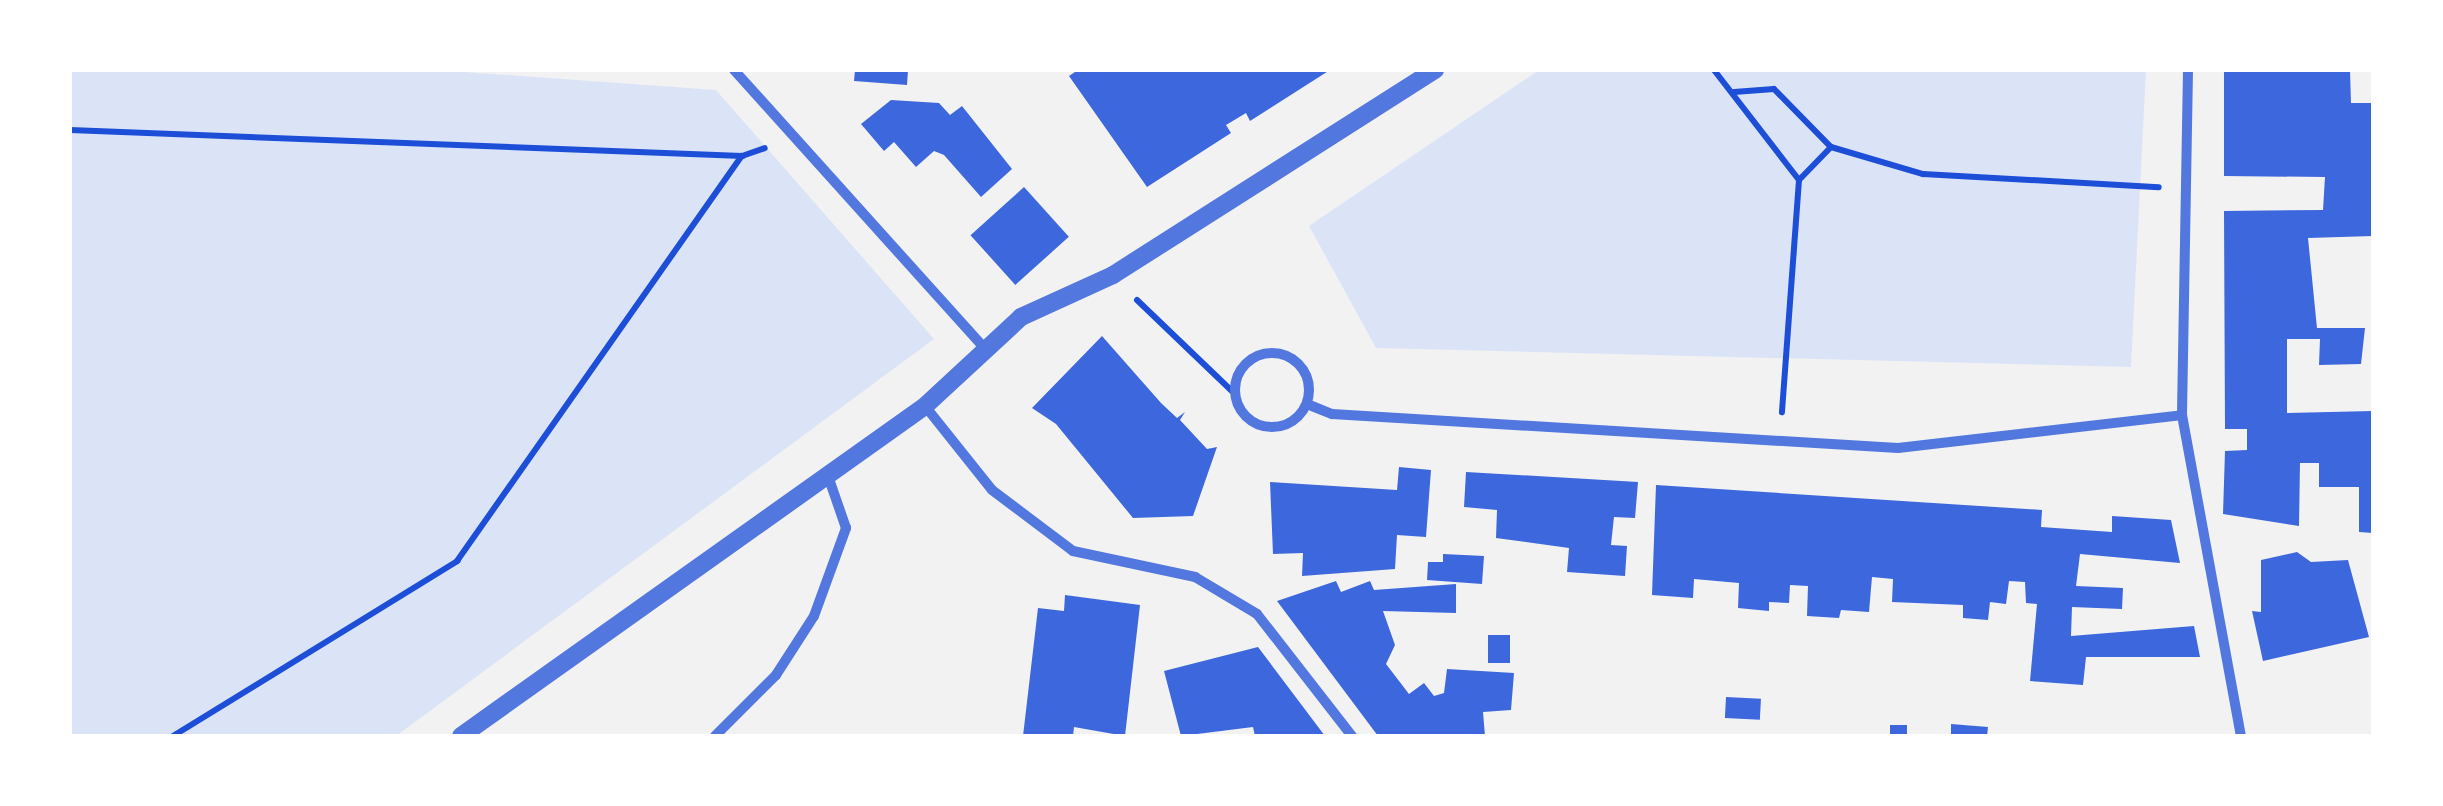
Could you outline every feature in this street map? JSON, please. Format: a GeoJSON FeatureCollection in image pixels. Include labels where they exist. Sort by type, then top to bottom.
{"type":"FeatureCollection","features":[{"type":"Feature","properties":{"kind":"street"},"geometry":{"type":"LineString","coordinates":[[734,70],[984,348]]}},
{"type":"Feature","properties":{"kind":"street"},"geometry":{"type":"LineString","coordinates":[[461,736],[826,471],[925,406],[1021,316],[1114,275],[1435,70]]}},
{"type":"Feature","properties":{"kind":"street"},"geometry":{"type":"LineString","coordinates":[[2188,70],[2182,416],[2241,736]]}},
{"type":"Feature","properties":{"kind":"street"},"geometry":{"type":"LineString","coordinates":[[1278,353],[1306,373],[1307,404],[1275,429],[1248,420],[1234,393],[1239,370],[1278,353]]}},
{"type":"Feature","properties":{"kind":"street"},"geometry":{"type":"LineString","coordinates":[[1307,404],[1332,414],[1680,440],[1782,438],[1898,448],[2182,416]]}},
{"type":"Feature","properties":{"kind":"street"},"geometry":{"type":"LineString","coordinates":[[925,406],[992,490],[1073,551],[1196,576],[1257,614],[1352,736]]}},
{"type":"Feature","properties":{"kind":"street"},"geometry":{"type":"LineString","coordinates":[[714,736],[776,675],[814,616],[846,528],[826,471]]}},
{"type":"Feature","properties":{"kind":"path"},"geometry":{"type":"LineString","coordinates":[[1714,70],[1799,180],[1782,438]]}},
{"type":"Feature","properties":{"kind":"path"},"geometry":{"type":"LineString","coordinates":[[1734,92],[1774,89],[1832,147],[1923,174],[2165,188]]}},
{"type":"Feature","properties":{"kind":"path"},"geometry":{"type":"LineString","coordinates":[[70,130],[742,156],[457,560],[174,736]]}},
{"type":"Feature","properties":{"kind":"path"},"geometry":{"type":"LineString","coordinates":[[1799,180],[1832,147]]}},
{"type":"Feature","properties":{"kind":"path"},"geometry":{"type":"LineString","coordinates":[[1114,275],[1234,393]]}},
{"type":"Feature","properties":{"kind":"shaded area"},"geometry":{"type":"Polygon","coordinates":[[[70,70],[438,70],[716,90],[934,339],[396,736],[70,736],[70,70]]]}},
{"type":"Feature","properties":{"kind":"shaded area"},"geometry":{"type":"Polygon","coordinates":[[[1539,70],[2146,70],[2131,367],[1376,348],[1309,226],[1539,70]]]}},
{"type":"Feature","properties":{"kind":"building"},"geometry":{"type":"Polygon","coordinates":[[[855,70],[908,70],[907,85],[854,81],[855,70]]]}},
{"type":"Feature","properties":{"kind":"building"},"geometry":{"type":"Polygon","coordinates":[[[1078,70],[1330,70],[1250,121],[1246,113],[1226,125],[1231,133],[1147,187],[1069,76],[1078,70]]]}},
{"type":"Feature","properties":{"kind":"building"},"geometry":{"type":"Polygon","coordinates":[[[2224,70],[2350,70],[2351,103],[2373,103],[2373,236],[2308,238],[2317,328],[2365,328],[2361,364],[2319,365],[2320,339],[2287,339],[2287,413],[2373,411],[2373,533],[2359,532],[2359,487],[2319,487],[2319,463],[2300,463],[2299,526],[2223,514],[2225,451],[2247,450],[2247,429],[2225,429],[2224,211],[2323,210],[2325,177],[2224,176],[2224,70]]]}},
{"type":"Feature","properties":{"kind":"building"},"geometry":{"type":"Polygon","coordinates":[[[891,100],[939,103],[950,115],[962,106],[1012,169],[981,197],[944,155],[934,151],[916,167],[894,142],[884,151],[861,124],[891,100]]]}},
{"type":"Feature","properties":{"kind":"building"},"geometry":{"type":"Polygon","coordinates":[[[1024,187],[1069,237],[1015,285],[970,235],[1024,187]]]}},
{"type":"Feature","properties":{"kind":"building"},"geometry":{"type":"Polygon","coordinates":[[[1102,336],[1177,418],[1185,412],[1180,420],[1207,449],[1217,447],[1193,516],[1133,518],[1056,424],[1032,408],[1102,336]]]}},
{"type":"Feature","properties":{"kind":"building"},"geometry":{"type":"Polygon","coordinates":[[[1399,467],[1431,470],[1426,537],[1397,535],[1395,569],[1302,576],[1303,553],[1273,554],[1270,482],[1397,490],[1399,467]]]}},
{"type":"Feature","properties":{"kind":"building"},"geometry":{"type":"Polygon","coordinates":[[[1466,472],[1638,482],[1635,518],[1614,517],[1611,545],[1627,546],[1625,576],[1567,572],[1569,548],[1496,538],[1497,510],[1464,507],[1466,472]]]}},
{"type":"Feature","properties":{"kind":"building"},"geometry":{"type":"Polygon","coordinates":[[[1656,485],[2042,510],[2041,527],[2112,532],[2112,516],[2171,520],[2180,563],[2080,554],[2076,586],[2123,588],[2122,609],[2072,607],[2071,636],[2194,626],[2200,657],[2086,657],[2083,685],[2030,681],[2037,604],[2026,603],[2025,582],[2009,581],[2006,604],[1990,602],[1988,620],[1963,618],[1963,605],[1892,602],[1893,579],[1872,577],[1869,612],[1841,610],[1839,618],[1807,616],[1808,586],[1790,585],[1789,603],[1769,602],[1769,611],[1738,608],[1739,583],[1694,579],[1693,598],[1652,595],[1656,485]]]}},
{"type":"Feature","properties":{"kind":"building"},"geometry":{"type":"Polygon","coordinates":[[[2297,552],[2311,562],[2348,560],[2369,637],[2263,661],[2252,611],[2261,612],[2261,560],[2297,552]]]}},
{"type":"Feature","properties":{"kind":"building"},"geometry":{"type":"Polygon","coordinates":[[[1443,554],[1484,556],[1482,584],[1427,580],[1428,562],[1443,562],[1443,554]]]}},
{"type":"Feature","properties":{"kind":"building"},"geometry":{"type":"Polygon","coordinates":[[[1336,581],[1341,592],[1370,581],[1374,590],[1456,584],[1456,613],[1383,611],[1395,645],[1386,664],[1409,694],[1424,683],[1434,696],[1444,693],[1447,669],[1514,673],[1511,710],[1483,712],[1485,736],[1378,736],[1277,601],[1336,581]]]}},
{"type":"Feature","properties":{"kind":"building"},"geometry":{"type":"Polygon","coordinates":[[[1065,595],[1140,605],[1125,736],[1074,727],[1073,736],[1023,736],[1038,608],[1064,611],[1065,595]]]}},
{"type":"Feature","properties":{"kind":"building"},"geometry":{"type":"Polygon","coordinates":[[[1488,635],[1510,635],[1510,663],[1488,663],[1488,635]]]}},
{"type":"Feature","properties":{"kind":"building"},"geometry":{"type":"Polygon","coordinates":[[[1258,647],[1325,736],[1255,736],[1253,727],[1181,736],[1164,671],[1258,647]]]}},
{"type":"Feature","properties":{"kind":"building"},"geometry":{"type":"Polygon","coordinates":[[[1726,697],[1761,699],[1760,720],[1725,718],[1726,697]]]}},
{"type":"Feature","properties":{"kind":"building"},"geometry":{"type":"Polygon","coordinates":[[[1951,724],[1988,727],[1987,736],[1951,736],[1951,724]]]}},
{"type":"Feature","properties":{"kind":"building"},"geometry":{"type":"Polygon","coordinates":[[[1890,725],[1907,725],[1907,736],[1890,736],[1890,725]]]}}]}
